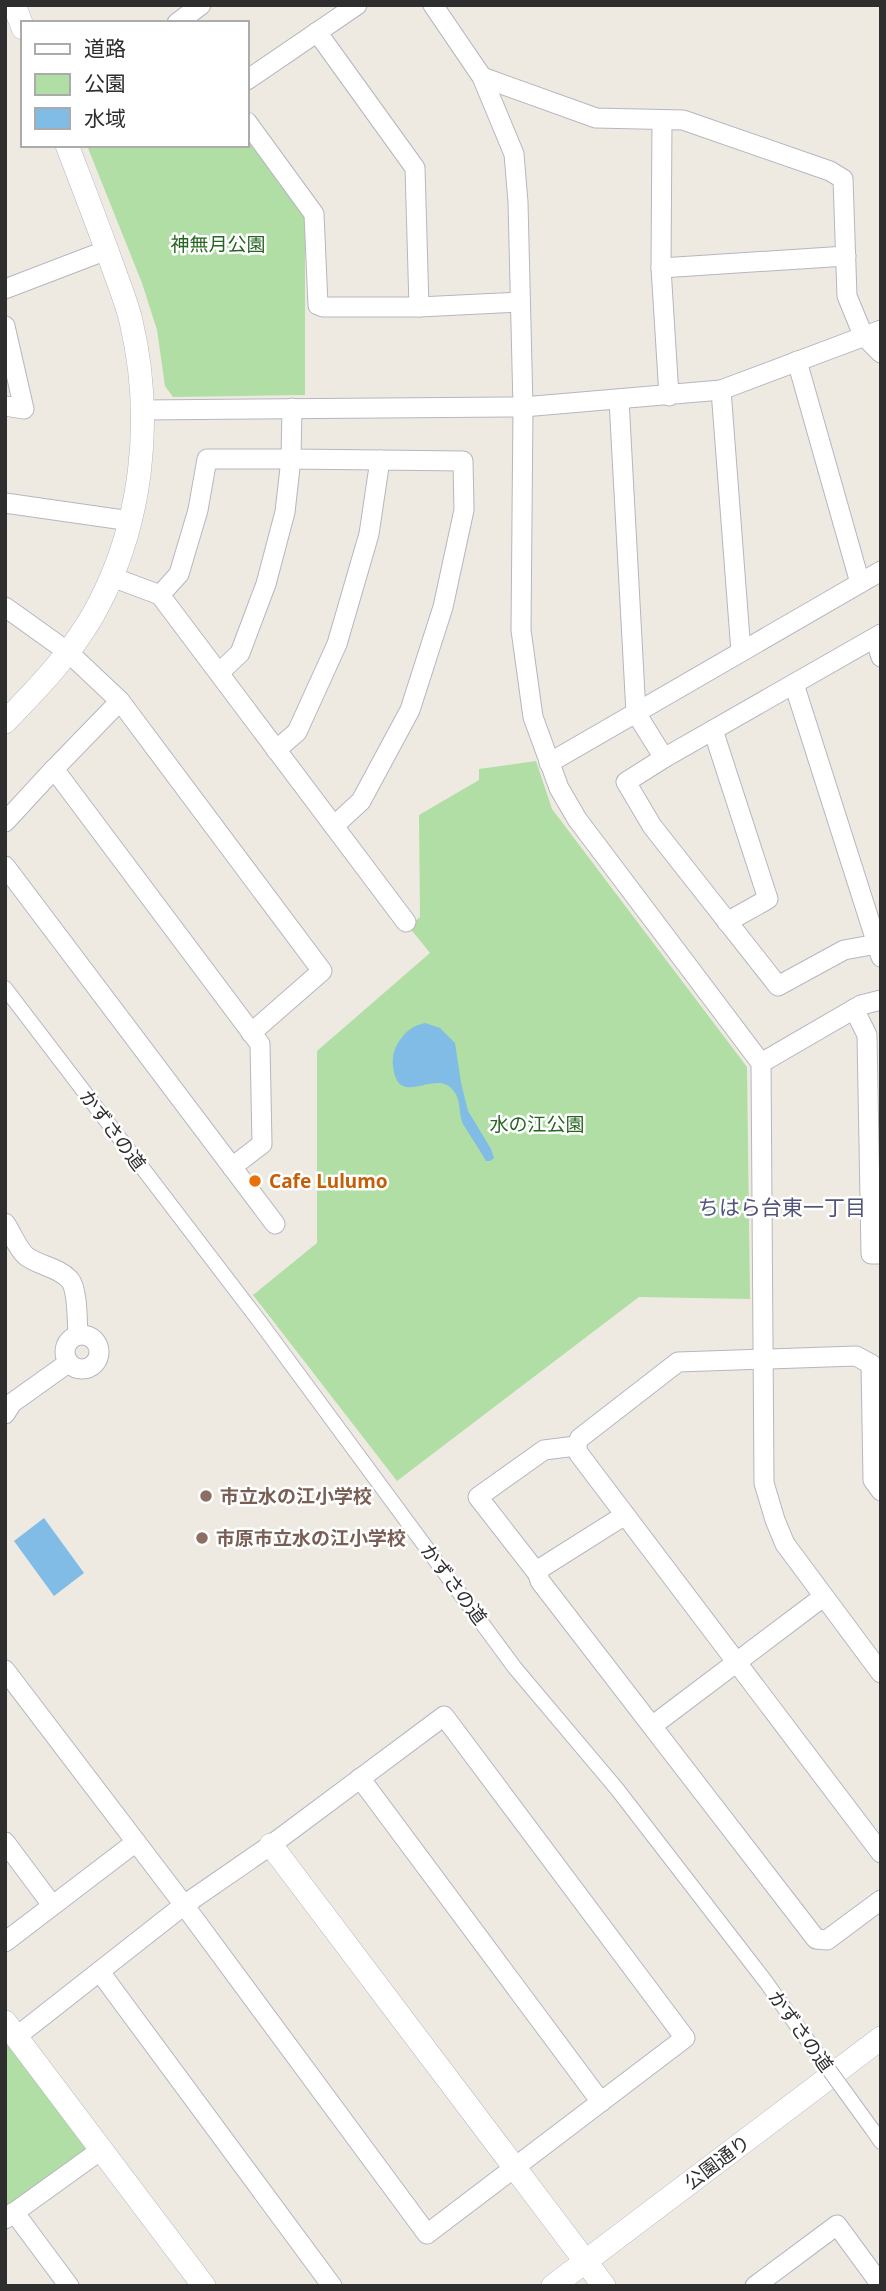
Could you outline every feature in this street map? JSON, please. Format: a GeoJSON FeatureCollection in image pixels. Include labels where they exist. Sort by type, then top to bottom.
{"type":"FeatureCollection","features":[{"type":"Feature","properties":{"kind":"street"},"geometry":{"type":"LineString","coordinates":[[14,5],[21,23]]}},
{"type":"Feature","properties":{"kind":"street"},"geometry":{"type":"LineString","coordinates":[[180,21],[201,5]]}},
{"type":"Feature","properties":{"kind":"street"},"geometry":{"type":"LineString","coordinates":[[248,79],[357,5]]}},
{"type":"Feature","properties":{"kind":"street"},"geometry":{"type":"LineString","coordinates":[[433,5],[482,77],[514,154],[518,202],[523,407],[521,630],[533,717],[559,788],[577,819],[761,1063],[764,1483],[785,1544],[881,1673]]}},
{"type":"Feature","properties":{"kind":"street"},"geometry":{"type":"LineString","coordinates":[[317,32],[415,167],[419,307]]}},
{"type":"Feature","properties":{"kind":"street"},"geometry":{"type":"LineString","coordinates":[[482,77],[596,118],[683,120],[830,171],[844,179],[847,296],[872,332],[881,353]]}},
{"type":"Feature","properties":{"kind":"street"},"geometry":{"type":"LineString","coordinates":[[662,120],[661,268],[669,396]]}},
{"type":"Feature","properties":{"kind":"street"},"geometry":{"type":"LineString","coordinates":[[248,123],[314,214],[318,305],[419,307],[519,302]]}},
{"type":"Feature","properties":{"kind":"street"},"geometry":{"type":"LineString","coordinates":[[5,722],[68,652],[92,617],[113,577],[131,521],[143,441],[140,369],[131,318],[68,147]]}},
{"type":"Feature","properties":{"kind":"street"},"geometry":{"type":"LineString","coordinates":[[5,289],[107,250]]}},
{"type":"Feature","properties":{"kind":"street"},"geometry":{"type":"LineString","coordinates":[[661,268],[846,256]]}},
{"type":"Feature","properties":{"kind":"street"},"geometry":{"type":"LineString","coordinates":[[5,326],[24,409],[5,406]]}},
{"type":"Feature","properties":{"kind":"street"},"geometry":{"type":"LineString","coordinates":[[143,410],[523,407],[669,396],[721,390],[872,332]]}},
{"type":"Feature","properties":{"kind":"street"},"geometry":{"type":"LineString","coordinates":[[797,360],[860,583]]}},
{"type":"Feature","properties":{"kind":"street"},"geometry":{"type":"LineString","coordinates":[[721,390],[741,652]]}},
{"type":"Feature","properties":{"kind":"street"},"geometry":{"type":"LineString","coordinates":[[619,400],[636,713],[664,758]]}},
{"type":"Feature","properties":{"kind":"street"},"geometry":{"type":"LineString","coordinates":[[219,673],[240,653],[266,584],[285,512],[291,458],[292,408]]}},
{"type":"Feature","properties":{"kind":"street"},"geometry":{"type":"LineString","coordinates":[[159,595],[179,574],[198,510],[207,459],[463,461],[464,510],[443,607],[410,710],[361,801],[334,826]]}},
{"type":"Feature","properties":{"kind":"street"},"geometry":{"type":"LineString","coordinates":[[276,750],[297,732],[337,644],[369,534],[380,460]]}},
{"type":"Feature","properties":{"kind":"street"},"geometry":{"type":"LineString","coordinates":[[5,503],[131,521]]}},
{"type":"Feature","properties":{"kind":"street"},"geometry":{"type":"LineString","coordinates":[[549,763],[881,571]]}},
{"type":"Feature","properties":{"kind":"street"},"geometry":{"type":"LineString","coordinates":[[113,577],[159,595],[406,922]]}},
{"type":"Feature","properties":{"kind":"street"},"geometry":{"type":"LineString","coordinates":[[7,613],[68,652],[120,701],[322,971],[251,1033]]}},
{"type":"Feature","properties":{"kind":"street"},"geometry":{"type":"LineString","coordinates":[[794,684],[879,948],[844,950],[778,986],[652,826],[626,782],[664,758],[878,636],[881,657]]}},
{"type":"Feature","properties":{"kind":"street"},"geometry":{"type":"LineString","coordinates":[[5,822],[120,701]]}},
{"type":"Feature","properties":{"kind":"street"},"geometry":{"type":"LineString","coordinates":[[713,730],[768,899],[727,922]]}},
{"type":"Feature","properties":{"kind":"street"},"geometry":{"type":"LineString","coordinates":[[54,769],[260,1044],[262,1144],[232,1167]]}},
{"type":"Feature","properties":{"kind":"street"},"geometry":{"type":"LineString","coordinates":[[5,866],[275,1224]]}},
{"type":"Feature","properties":{"kind":"street","name":"かずさの道"},"geometry":{"type":"LineString","coordinates":[[5,988],[260,1322],[516,1668],[617,1789],[766,1982],[881,2142]]}},
{"type":"Feature","properties":{"kind":"street"},"geometry":{"type":"LineString","coordinates":[[761,1063],[854,1009],[881,1000]]}},
{"type":"Feature","properties":{"kind":"street"},"geometry":{"type":"LineString","coordinates":[[854,1009],[867,1035],[874,1099],[875,1179],[871,1254],[881,1254]]}},
{"type":"Feature","properties":{"kind":"street"},"geometry":{"type":"LineString","coordinates":[[5,1223],[22,1252],[70,1281],[74,1289],[78,1335]]}},
{"type":"Feature","properties":{"kind":"street"},"geometry":{"type":"LineString","coordinates":[[78,1335],[91,1337],[96,1342],[99,1354],[93,1366],[87,1369],[68,1363],[65,1350],[67,1343],[78,1335]]}},
{"type":"Feature","properties":{"kind":"street"},"geometry":{"type":"LineString","coordinates":[[881,1491],[873,1480],[871,1364],[856,1356],[678,1362],[580,1438],[576,1446],[579,1454],[881,1853]]}},
{"type":"Feature","properties":{"kind":"street"},"geometry":{"type":"LineString","coordinates":[[8,1407],[68,1363]]}},
{"type":"Feature","properties":{"kind":"street"},"geometry":{"type":"LineString","coordinates":[[576,1446],[544,1450],[478,1497],[816,1939],[827,1940],[881,1900]]}},
{"type":"Feature","properties":{"kind":"street"},"geometry":{"type":"LineString","coordinates":[[538,1574],[541,1569],[625,1515]]}},
{"type":"Feature","properties":{"kind":"street"},"geometry":{"type":"LineString","coordinates":[[652,1726],[823,1597]]}},
{"type":"Feature","properties":{"kind":"street"},"geometry":{"type":"LineString","coordinates":[[5,1670],[184,1905],[427,2234],[685,2038],[444,1716],[271,1845],[184,1905],[100,1972],[11,2030],[204,2286]]}},
{"type":"Feature","properties":{"kind":"street"},"geometry":{"type":"LineString","coordinates":[[360,1778],[601,2102]]}},
{"type":"Feature","properties":{"kind":"street"},"geometry":{"type":"LineString","coordinates":[[5,1842],[52,1905]]}},
{"type":"Feature","properties":{"kind":"street"},"geometry":{"type":"LineString","coordinates":[[5,1942],[136,1842]]}},
{"type":"Feature","properties":{"kind":"street"},"geometry":{"type":"LineString","coordinates":[[271,1845],[604,2286]]}},
{"type":"Feature","properties":{"kind":"street"},"geometry":{"type":"LineString","coordinates":[[100,1972],[332,2286]]}},
{"type":"Feature","properties":{"kind":"street","name":"公園通り"},"geometry":{"type":"LineString","coordinates":[[552,2286],[881,2038]]}},
{"type":"Feature","properties":{"kind":"street"},"geometry":{"type":"LineString","coordinates":[[69,2286],[10,2216],[102,2150]]}},
{"type":"Feature","properties":{"kind":"street"},"geometry":{"type":"LineString","coordinates":[[756,2285],[836,2225],[881,2285]]}},
{"type":"Feature","properties":{"kind":"green space","name":"神無月公園"},"geometry":{"type":"Polygon","coordinates":[[[248,135],[305,218],[305,395],[173,397],[165,386],[157,330],[142,283],[88,148],[248,147],[248,135]]]}},
{"type":"Feature","properties":{"kind":"green space","name":"水の江公園"},"geometry":{"type":"Polygon","coordinates":[[[536,761],[552,809],[747,1067],[750,1299],[639,1297],[397,1481],[253,1295],[317,1243],[317,1051],[430,953],[409,927],[420,917],[419,815],[479,780],[479,769],[536,761]]]}},
{"type":"Feature","properties":{"kind":"green space"},"geometry":{"type":"Polygon","coordinates":[[[5,2032],[94,2150],[5,2215],[5,2032]]]}},
{"type":"Feature","properties":{"kind":"water"},"geometry":{"type":"Polygon","coordinates":[[[425,1023],[440,1028],[455,1043],[468,1111],[491,1149],[494,1158],[490,1161],[486,1161],[463,1124],[457,1097],[452,1089],[435,1083],[409,1087],[396,1079],[393,1063],[396,1046],[408,1031],[425,1023]]]}},
{"type":"Feature","properties":{"kind":"water"},"geometry":{"type":"Polygon","coordinates":[[[44,1518],[84,1573],[54,1596],[14,1541],[44,1518]]]}},
{"type":"Feature","properties":{"kind":"place","name":"Cafe Lulumo"},"geometry":{"type":"Point","coordinates":[255,1181]}},
{"type":"Feature","properties":{"kind":"place","name":"市立水の江小学校"},"geometry":{"type":"Point","coordinates":[206,1496]}},
{"type":"Feature","properties":{"kind":"place","name":"市原市立水の江小学校"},"geometry":{"type":"Point","coordinates":[202,1538]}},
{"type":"Feature","properties":{"kind":"district","name":"ちはら台東一丁目"},"geometry":{"type":"Point","coordinates":[782,1207]}}]}
